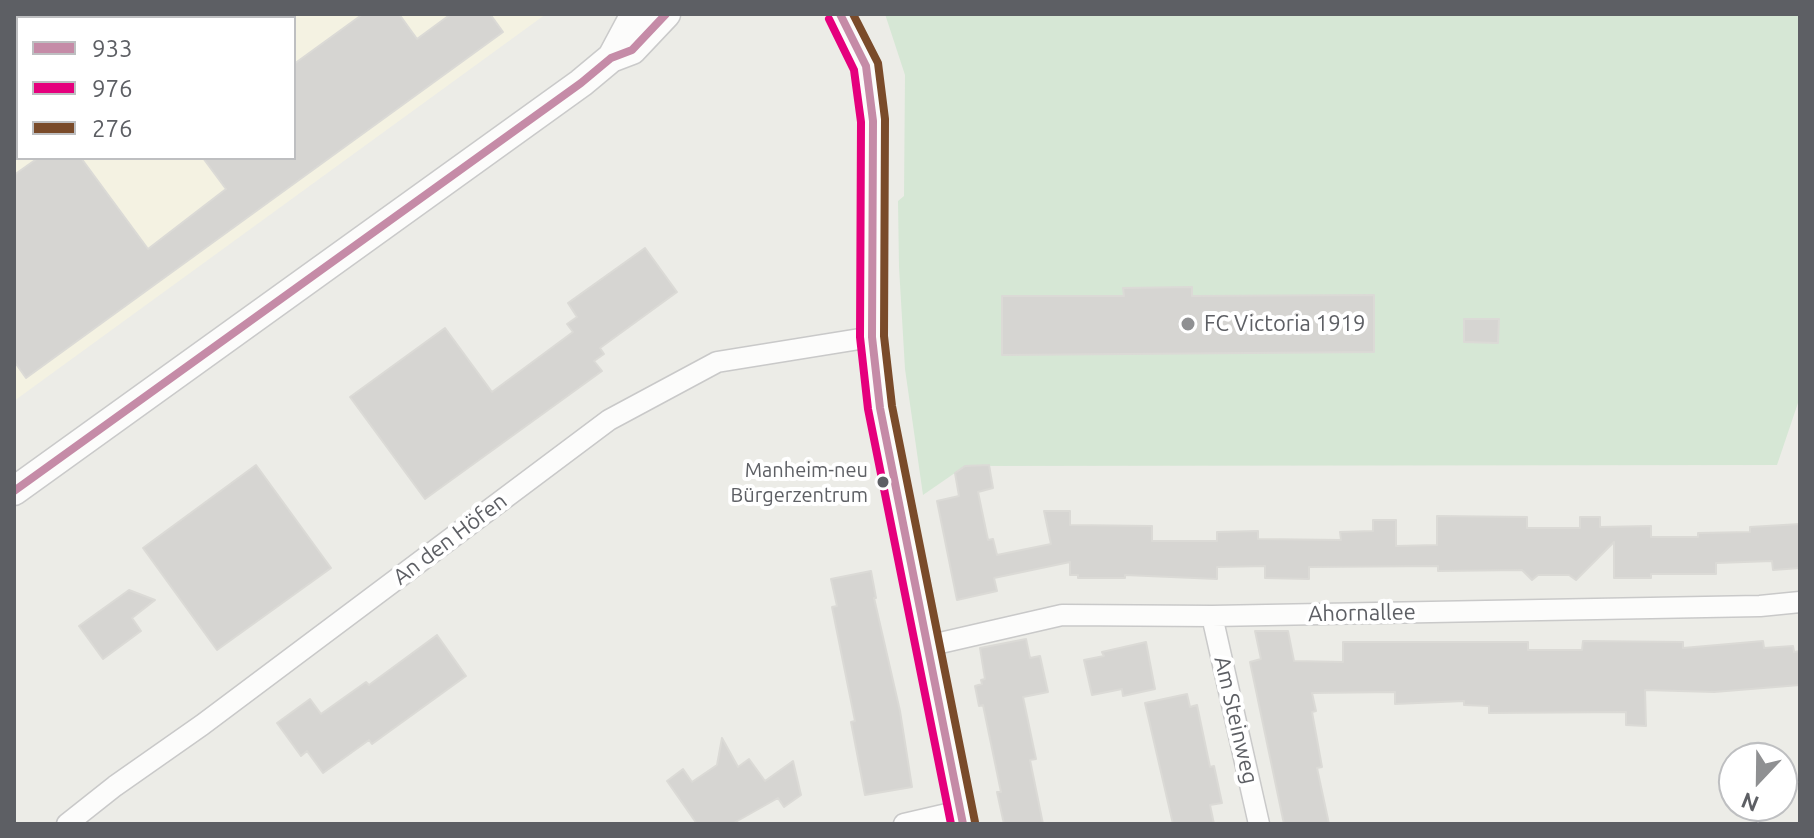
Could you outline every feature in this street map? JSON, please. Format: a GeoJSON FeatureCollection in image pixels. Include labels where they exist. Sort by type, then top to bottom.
{"type":"FeatureCollection","features":[{"type":"Feature","properties":{"kind":"street"},"geometry":{"type":"LineString","coordinates":[[611,58],[635,14]]}},
{"type":"Feature","properties":{"kind":"street"},"geometry":{"type":"LineString","coordinates":[[14,491],[556,102],[611,58],[632,50],[666,14]]}},
{"type":"Feature","properties":{"kind":"street"},"geometry":{"type":"LineString","coordinates":[[840,14],[866,66],[873,121],[872,337],[880,408],[962,817],[904,824]]}},
{"type":"Feature","properties":{"kind":"street","name":"An den Höfen"},"geometry":{"type":"LineString","coordinates":[[67,824],[609,420],[717,362],[872,337]]}},
{"type":"Feature","properties":{"kind":"street","name":"Ahornallee"},"geometry":{"type":"LineString","coordinates":[[927,646],[1062,615],[1212,616],[1760,606],[1800,602]]}},
{"type":"Feature","properties":{"kind":"street","name":"Am Steinweg"},"geometry":{"type":"LineString","coordinates":[[1212,616],[1259,824]]}},
{"type":"Feature","properties":{"kind":"shaded area"},"geometry":{"type":"Polygon","coordinates":[[[14,14],[546,14],[14,401],[14,14]]]}},
{"type":"Feature","properties":{"kind":"green space"},"geometry":{"type":"Polygon","coordinates":[[[885,14],[1800,14],[1800,397],[1777,465],[965,466],[923,495],[905,369],[899,267],[898,201],[904,196],[905,75],[885,14]]]}},
{"type":"Feature","properties":{"kind":"building"},"geometry":{"type":"Polygon","coordinates":[[[363,14],[399,14],[417,39],[451,14],[490,14],[503,32],[26,378],[14,361],[14,175],[35,160],[82,160],[148,249],[226,189],[204,160],[296,160],[296,63],[363,14]]]}},
{"type":"Feature","properties":{"kind":"building"},"geometry":{"type":"Polygon","coordinates":[[[645,248],[677,292],[600,348],[604,354],[594,361],[602,371],[425,499],[350,397],[445,328],[492,392],[573,332],[567,324],[577,317],[568,303],[645,248]]]}},
{"type":"Feature","properties":{"kind":"building","name":"FC Victoria 1919"},"geometry":{"type":"Polygon","coordinates":[[[1192,287],[1192,296],[1374,295],[1374,352],[1002,355],[1002,296],[1124,296],[1123,288],[1192,287]]]}},
{"type":"Feature","properties":{"kind":"building"},"geometry":{"type":"Polygon","coordinates":[[[1464,319],[1499,319],[1498,343],[1464,342],[1464,319]]]}},
{"type":"Feature","properties":{"kind":"building"},"geometry":{"type":"Polygon","coordinates":[[[256,465],[331,568],[217,650],[143,548],[256,465]]]}},
{"type":"Feature","properties":{"kind":"building"},"geometry":{"type":"Polygon","coordinates":[[[989,465],[993,488],[978,492],[988,540],[993,539],[997,555],[1051,544],[1044,511],[1070,511],[1070,525],[1152,526],[1152,541],[1217,541],[1217,532],[1258,531],[1258,539],[1341,540],[1340,532],[1373,531],[1373,520],[1396,520],[1396,546],[1437,545],[1437,516],[1527,517],[1527,528],[1580,528],[1580,517],[1600,517],[1600,527],[1651,526],[1651,537],[1698,537],[1698,533],[1750,532],[1750,527],[1800,524],[1800,568],[1773,570],[1772,561],[1716,563],[1716,574],[1651,574],[1651,578],[1614,578],[1614,542],[1576,580],[1569,575],[1538,575],[1532,580],[1522,570],[1438,571],[1438,566],[1309,567],[1309,579],[1265,578],[1265,566],[1217,567],[1217,579],[1125,575],[1125,578],[1078,578],[1078,575],[1070,575],[1070,562],[994,578],[997,591],[957,600],[937,501],[959,496],[955,473],[965,466],[989,465]]]}},
{"type":"Feature","properties":{"kind":"building"},"geometry":{"type":"Polygon","coordinates":[[[871,571],[912,787],[865,795],[851,722],[855,721],[832,607],[837,606],[831,579],[871,571]]]}},
{"type":"Feature","properties":{"kind":"building"},"geometry":{"type":"Polygon","coordinates":[[[129,590],[155,600],[132,618],[141,631],[103,659],[79,626],[129,590]]]}},
{"type":"Feature","properties":{"kind":"building"},"geometry":{"type":"Polygon","coordinates":[[[1255,631],[1288,631],[1294,661],[1343,662],[1343,642],[1528,642],[1528,650],[1582,650],[1583,641],[1683,642],[1683,648],[1763,641],[1764,648],[1793,646],[1794,652],[1800,651],[1800,685],[1714,692],[1645,690],[1646,726],[1626,725],[1626,712],[1489,713],[1489,706],[1464,705],[1464,701],[1395,704],[1395,692],[1312,693],[1316,711],[1312,712],[1322,767],[1317,768],[1329,824],[1284,824],[1250,662],[1261,659],[1255,631]]]}},
{"type":"Feature","properties":{"kind":"building"},"geometry":{"type":"Polygon","coordinates":[[[437,635],[466,676],[372,744],[369,740],[323,773],[307,751],[301,756],[277,723],[310,699],[321,714],[366,682],[369,685],[437,635]]]}},
{"type":"Feature","properties":{"kind":"building"},"geometry":{"type":"Polygon","coordinates":[[[1026,639],[1030,658],[1040,656],[1048,692],[1023,697],[1036,759],[1030,760],[1043,824],[1004,824],[997,792],[1001,792],[983,705],[979,706],[975,686],[985,679],[980,648],[1026,639]]]}},
{"type":"Feature","properties":{"kind":"building"},"geometry":{"type":"Polygon","coordinates":[[[1146,642],[1155,689],[1123,696],[1122,689],[1092,695],[1084,660],[1104,656],[1102,652],[1146,642]]]}},
{"type":"Feature","properties":{"kind":"building"},"geometry":{"type":"Polygon","coordinates":[[[1187,694],[1190,707],[1197,705],[1210,767],[1214,766],[1222,803],[1210,805],[1214,824],[1173,824],[1145,703],[1187,694]]]}},
{"type":"Feature","properties":{"kind":"building"},"geometry":{"type":"Polygon","coordinates":[[[722,738],[738,767],[749,759],[765,781],[793,761],[801,795],[784,807],[778,798],[732,824],[697,824],[667,781],[683,769],[692,782],[717,765],[722,738]]]}},
{"type":"Feature","properties":{"kind":"transit line","name":"933"},"geometry":{"type":"LineString","coordinates":[[14,491],[581,83],[611,58],[632,50],[666,14]]}},
{"type":"Feature","properties":{"kind":"transit line","name":"933"},"geometry":{"type":"LineString","coordinates":[[840,14],[866,66],[873,121],[872,337],[880,408],[963,824]]}},
{"type":"Feature","properties":{"kind":"transit line","name":"276"},"geometry":{"type":"LineString","coordinates":[[853,14],[878,63],[885,119],[884,336],[892,406],[975,822]]}},
{"type":"Feature","properties":{"kind":"transit line","name":"976"},"geometry":{"type":"LineString","coordinates":[[829,19],[854,70],[861,122],[860,337],[868,409],[951,824]]}},
{"type":"Feature","properties":{"kind":"place","name":"FC Victoria 1919"},"geometry":{"type":"Point","coordinates":[1188,324]}},
{"type":"Feature","properties":{"kind":"place","name":"Manheim-neu Bürgerzentrum"},"geometry":{"type":"Point","coordinates":[883,482]}}]}
